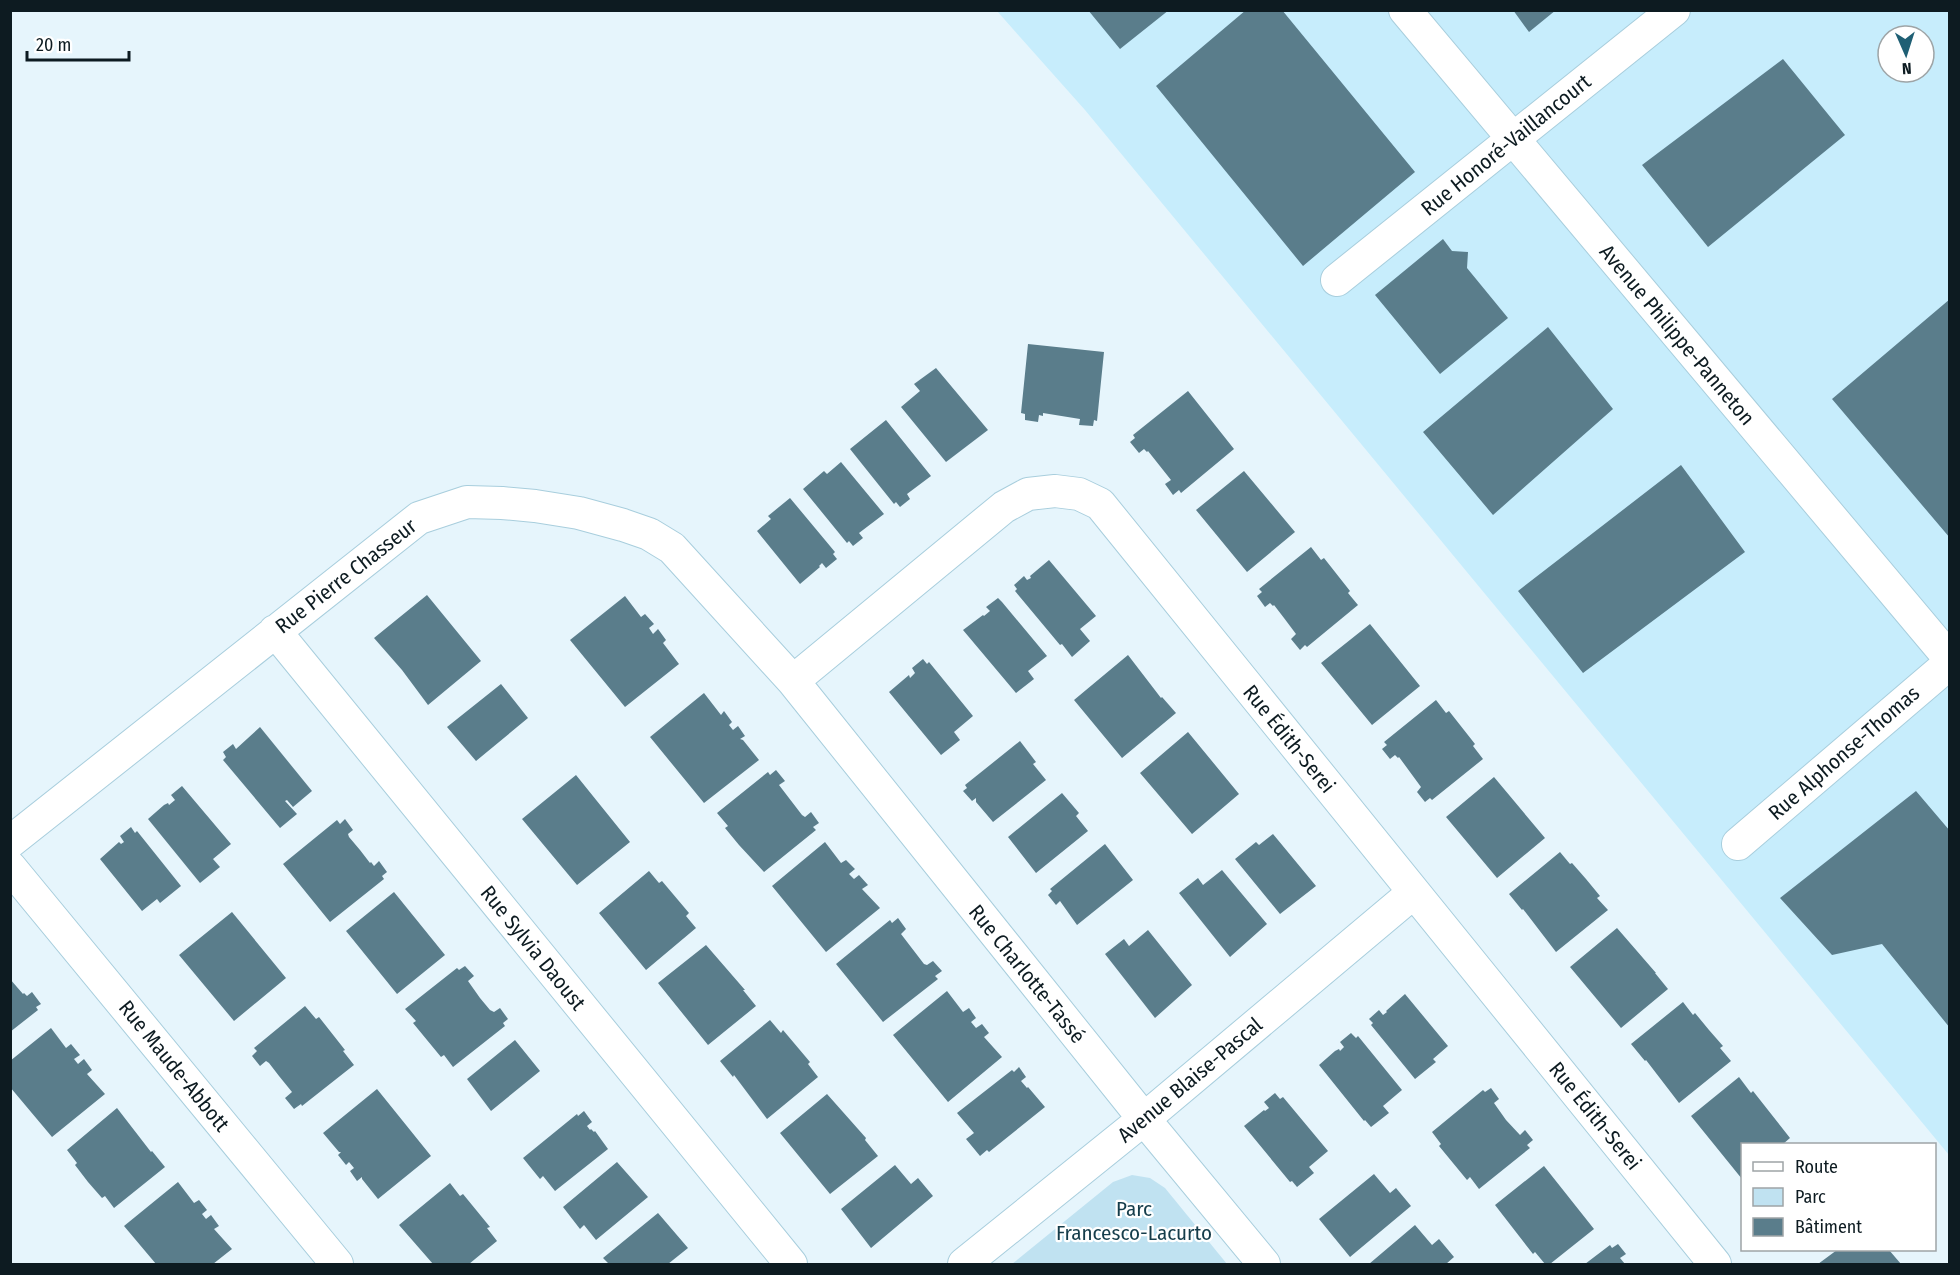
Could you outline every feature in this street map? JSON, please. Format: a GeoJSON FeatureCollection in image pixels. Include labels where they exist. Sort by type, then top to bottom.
{"type":"FeatureCollection","features":[{"type":"Feature","properties":{"kind":"street","name":"Avenue Philippe-Panneton"},"geometry":{"type":"LineString","coordinates":[[1405,10],[1950,661]]}},
{"type":"Feature","properties":{"kind":"street","name":"Rue Honoré-Vaillancourt"},"geometry":{"type":"LineString","coordinates":[[1337,280],[1674,10]]}},
{"type":"Feature","properties":{"kind":"street","name":"Rue Édith-Serei"},"geometry":{"type":"LineString","coordinates":[[793,681],[1004,507],[1028,494],[1055,491],[1079,494],[1100,504],[1715,1264]]}},
{"type":"Feature","properties":{"kind":"street","name":"Rue Pierre Chasseur"},"geometry":{"type":"LineString","coordinates":[[10,842],[419,518],[467,502],[502,503],[579,513],[649,534],[672,548],[793,681]]}},
{"type":"Feature","properties":{"kind":"street","name":"Rue Sylvia Daoust"},"geometry":{"type":"LineString","coordinates":[[274,631],[791,1264]]}},
{"type":"Feature","properties":{"kind":"street","name":"Rue Alphonse-Thomas"},"geometry":{"type":"LineString","coordinates":[[1738,844],[1950,661]]}},
{"type":"Feature","properties":{"kind":"street","name":"Rue Charlotte-Tassé"},"geometry":{"type":"LineString","coordinates":[[793,681],[1144,1119],[1264,1264]]}},
{"type":"Feature","properties":{"kind":"street","name":"Rue Maude-Abbott"},"geometry":{"type":"LineString","coordinates":[[10,867],[337,1264]]}},
{"type":"Feature","properties":{"kind":"street","name":"Avenue Blaise-Pascal"},"geometry":{"type":"LineString","coordinates":[[964,1264],[1144,1119],[1413,892]]}},
{"type":"Feature","properties":{"kind":"shaded area"},"geometry":{"type":"Polygon","coordinates":[[[997,11],[1949,11],[1949,1155],[1085,110],[997,11]]]}},
{"type":"Feature","properties":{"kind":"green space","name":"Parc Francesco-Lacurto"},"geometry":{"type":"Polygon","coordinates":[[[1132,1175],[1150,1178],[1165,1188],[1227,1264],[1012,1264],[1113,1182],[1132,1175]]]}},
{"type":"Feature","properties":{"kind":"building"},"geometry":{"type":"Polygon","coordinates":[[[1088,10],[1169,10],[1120,49],[1088,10]]]}},
{"type":"Feature","properties":{"kind":"building"},"geometry":{"type":"Polygon","coordinates":[[[1246,10],[1282,10],[1415,172],[1303,266],[1156,86],[1246,10]]]}},
{"type":"Feature","properties":{"kind":"building"},"geometry":{"type":"Polygon","coordinates":[[[1513,10],[1556,10],[1529,32],[1513,10]]]}},
{"type":"Feature","properties":{"kind":"building"},"geometry":{"type":"Polygon","coordinates":[[[1783,59],[1845,135],[1708,247],[1642,165],[1783,59]]]}},
{"type":"Feature","properties":{"kind":"building"},"geometry":{"type":"Polygon","coordinates":[[[1443,239],[1452,251],[1468,252],[1467,268],[1508,318],[1440,374],[1375,295],[1443,239]]]}},
{"type":"Feature","properties":{"kind":"building"},"geometry":{"type":"Polygon","coordinates":[[[1950,299],[1950,538],[1832,399],[1950,299]]]}},
{"type":"Feature","properties":{"kind":"building"},"geometry":{"type":"Polygon","coordinates":[[[1548,327],[1613,409],[1493,515],[1423,432],[1548,327]]]}},
{"type":"Feature","properties":{"kind":"building"},"geometry":{"type":"Polygon","coordinates":[[[1028,344],[1104,352],[1097,421],[1094,420],[1093,426],[1079,425],[1080,419],[1043,413],[1043,416],[1039,415],[1038,422],[1025,420],[1025,414],[1021,413],[1028,344]]]}},
{"type":"Feature","properties":{"kind":"building"},"geometry":{"type":"Polygon","coordinates":[[[936,368],[988,430],[946,462],[901,407],[920,391],[914,384],[936,368]]]}},
{"type":"Feature","properties":{"kind":"building"},"geometry":{"type":"Polygon","coordinates":[[[1188,391],[1234,449],[1181,493],[1179,490],[1173,495],[1165,484],[1171,480],[1148,451],[1144,449],[1139,453],[1130,442],[1135,438],[1133,435],[1188,391]]]}},
{"type":"Feature","properties":{"kind":"building"},"geometry":{"type":"Polygon","coordinates":[[[886,420],[931,476],[907,494],[910,499],[900,507],[896,502],[894,504],[850,449],[886,420]]]}},
{"type":"Feature","properties":{"kind":"building"},"geometry":{"type":"Polygon","coordinates":[[[841,462],[884,514],[859,533],[863,538],[853,546],[849,541],[847,543],[803,489],[824,471],[827,474],[841,462]]]}},
{"type":"Feature","properties":{"kind":"building"},"geometry":{"type":"Polygon","coordinates":[[[1681,465],[1745,552],[1583,673],[1518,591],[1681,465]]]}},
{"type":"Feature","properties":{"kind":"building"},"geometry":{"type":"Polygon","coordinates":[[[1244,471],[1295,532],[1247,572],[1196,510],[1244,471]]]}},
{"type":"Feature","properties":{"kind":"building"},"geometry":{"type":"Polygon","coordinates":[[[790,498],[835,552],[833,554],[837,559],[826,568],[822,563],[800,584],[757,531],[771,519],[768,516],[790,498]]]}},
{"type":"Feature","properties":{"kind":"building"},"geometry":{"type":"Polygon","coordinates":[[[1311,547],[1321,560],[1324,558],[1358,605],[1307,647],[1305,645],[1300,650],[1291,639],[1296,634],[1274,605],[1270,603],[1265,607],[1257,596],[1262,592],[1259,589],[1311,547]]]}},
{"type":"Feature","properties":{"kind":"building"},"geometry":{"type":"Polygon","coordinates":[[[1049,560],[1096,616],[1080,629],[1090,641],[1072,657],[1015,591],[1017,589],[1014,585],[1024,576],[1027,580],[1031,578],[1030,576],[1049,560]]]}},
{"type":"Feature","properties":{"kind":"building"},"geometry":{"type":"Polygon","coordinates":[[[427,595],[481,661],[428,705],[374,638],[427,595]]]}},
{"type":"Feature","properties":{"kind":"building"},"geometry":{"type":"Polygon","coordinates":[[[625,596],[641,617],[645,614],[654,624],[649,628],[653,634],[658,629],[666,640],[663,643],[679,664],[625,707],[570,640],[625,596]]]}},
{"type":"Feature","properties":{"kind":"building"},"geometry":{"type":"Polygon","coordinates":[[[998,598],[1047,656],[1028,671],[1034,679],[1016,693],[963,630],[990,611],[986,607],[998,598]]]}},
{"type":"Feature","properties":{"kind":"building"},"geometry":{"type":"Polygon","coordinates":[[[1370,624],[1420,686],[1372,725],[1321,663],[1370,624]]]}},
{"type":"Feature","properties":{"kind":"building"},"geometry":{"type":"Polygon","coordinates":[[[1128,655],[1161,698],[1176,713],[1122,758],[1074,700],[1128,655]]]}},
{"type":"Feature","properties":{"kind":"building"},"geometry":{"type":"Polygon","coordinates":[[[923,659],[927,664],[929,662],[973,716],[954,732],[960,740],[941,755],[889,692],[909,675],[910,678],[915,673],[912,668],[923,659]]]}},
{"type":"Feature","properties":{"kind":"building"},"geometry":{"type":"Polygon","coordinates":[[[501,684],[528,718],[476,761],[447,727],[501,684]]]}},
{"type":"Feature","properties":{"kind":"building"},"geometry":{"type":"Polygon","coordinates":[[[704,693],[721,715],[724,711],[732,722],[729,725],[733,730],[738,726],[745,736],[740,739],[759,760],[704,803],[650,737],[704,693]]]}},
{"type":"Feature","properties":{"kind":"building"},"geometry":{"type":"Polygon","coordinates":[[[1436,700],[1446,713],[1449,711],[1475,744],[1473,746],[1483,759],[1432,800],[1430,798],[1425,802],[1417,792],[1421,787],[1399,757],[1395,755],[1390,759],[1382,749],[1387,745],[1384,742],[1436,700]]]}},
{"type":"Feature","properties":{"kind":"building"},"geometry":{"type":"Polygon","coordinates":[[[260,727],[312,791],[293,807],[287,800],[285,801],[297,814],[280,828],[223,760],[226,757],[223,752],[233,744],[236,749],[260,727]]]}},
{"type":"Feature","properties":{"kind":"building"},"geometry":{"type":"Polygon","coordinates":[[[1188,732],[1239,794],[1192,834],[1140,773],[1188,732]]]}},
{"type":"Feature","properties":{"kind":"building"},"geometry":{"type":"Polygon","coordinates":[[[1020,741],[1036,762],[1033,764],[1046,780],[993,822],[976,802],[976,798],[972,801],[963,791],[967,788],[965,785],[1020,741]]]}},
{"type":"Feature","properties":{"kind":"building"},"geometry":{"type":"Polygon","coordinates":[[[776,770],[785,781],[779,785],[802,815],[805,817],[811,812],[819,823],[813,827],[816,830],[764,872],[725,828],[728,826],[717,813],[768,772],[770,775],[776,770]]]}},
{"type":"Feature","properties":{"kind":"building"},"geometry":{"type":"Polygon","coordinates":[[[576,775],[630,842],[577,885],[522,819],[576,775]]]}},
{"type":"Feature","properties":{"kind":"building"},"geometry":{"type":"Polygon","coordinates":[[[1494,777],[1545,838],[1497,878],[1446,817],[1494,777]]]}},
{"type":"Feature","properties":{"kind":"building"},"geometry":{"type":"Polygon","coordinates":[[[182,786],[231,844],[213,859],[220,867],[200,883],[148,819],[164,805],[168,803],[169,805],[175,800],[171,795],[182,786]]]}},
{"type":"Feature","properties":{"kind":"building"},"geometry":{"type":"Polygon","coordinates":[[[1916,791],[1950,831],[1950,1028],[1882,944],[1832,955],[1780,898],[1916,791]]]}},
{"type":"Feature","properties":{"kind":"building"},"geometry":{"type":"Polygon","coordinates":[[[1062,793],[1079,813],[1076,816],[1088,831],[1036,873],[1008,837],[1062,793]]]}},
{"type":"Feature","properties":{"kind":"building"},"geometry":{"type":"Polygon","coordinates":[[[345,819],[353,830],[348,834],[349,837],[370,863],[374,866],[379,861],[387,872],[382,876],[384,879],[330,922],[283,864],[337,820],[340,824],[345,819]]]}},
{"type":"Feature","properties":{"kind":"building"},"geometry":{"type":"Polygon","coordinates":[[[131,827],[135,833],[137,831],[181,886],[160,903],[157,899],[142,911],[100,859],[119,842],[121,844],[124,842],[120,836],[131,827]]]}},
{"type":"Feature","properties":{"kind":"building"},"geometry":{"type":"Polygon","coordinates":[[[1273,834],[1316,886],[1280,914],[1235,859],[1256,842],[1259,845],[1273,834]]]}},
{"type":"Feature","properties":{"kind":"building"},"geometry":{"type":"Polygon","coordinates":[[[825,842],[841,863],[846,860],[855,869],[849,874],[854,879],[859,875],[868,885],[862,889],[880,908],[826,952],[772,886],[825,842]]]}},
{"type":"Feature","properties":{"kind":"building"},"geometry":{"type":"Polygon","coordinates":[[[1105,844],[1133,880],[1077,925],[1060,901],[1056,905],[1048,895],[1052,891],[1050,889],[1105,844]]]}},
{"type":"Feature","properties":{"kind":"building"},"geometry":{"type":"Polygon","coordinates":[[[1560,852],[1586,879],[1600,896],[1597,898],[1608,910],[1556,952],[1509,894],[1560,852]]]}},
{"type":"Feature","properties":{"kind":"building"},"geometry":{"type":"Polygon","coordinates":[[[1222,870],[1267,924],[1230,957],[1179,893],[1198,878],[1203,885],[1222,870]]]}},
{"type":"Feature","properties":{"kind":"building"},"geometry":{"type":"Polygon","coordinates":[[[649,871],[659,883],[662,881],[689,913],[686,916],[696,928],[646,970],[599,913],[649,871]]]}},
{"type":"Feature","properties":{"kind":"building"},"geometry":{"type":"Polygon","coordinates":[[[394,892],[445,955],[397,994],[346,931],[394,892]]]}},
{"type":"Feature","properties":{"kind":"building"},"geometry":{"type":"Polygon","coordinates":[[[232,912],[286,978],[234,1021],[179,955],[232,912]]]}},
{"type":"Feature","properties":{"kind":"building"},"geometry":{"type":"Polygon","coordinates":[[[898,918],[906,929],[901,934],[924,964],[927,965],[933,961],[942,971],[935,976],[938,979],[883,1022],[836,964],[890,920],[892,923],[898,918]]]}},
{"type":"Feature","properties":{"kind":"building"},"geometry":{"type":"Polygon","coordinates":[[[1617,928],[1668,989],[1621,1028],[1570,967],[1617,928]]]}},
{"type":"Feature","properties":{"kind":"building"},"geometry":{"type":"Polygon","coordinates":[[[1148,930],[1192,985],[1155,1018],[1105,954],[1124,939],[1129,946],[1148,930]]]}},
{"type":"Feature","properties":{"kind":"building"},"geometry":{"type":"Polygon","coordinates":[[[706,945],[756,1006],[708,1045],[658,983],[706,945]]]}},
{"type":"Feature","properties":{"kind":"building"},"geometry":{"type":"Polygon","coordinates":[[[465,966],[474,976],[468,981],[480,998],[494,1012],[500,1008],[508,1019],[503,1023],[505,1026],[453,1067],[444,1055],[441,1057],[413,1023],[416,1021],[405,1009],[457,968],[459,970],[465,966]]]}},
{"type":"Feature","properties":{"kind":"building"},"geometry":{"type":"Polygon","coordinates":[[[10,979],[23,994],[27,996],[32,992],[41,1004],[36,1007],[38,1010],[10,1032],[10,979]]]}},
{"type":"Feature","properties":{"kind":"building"},"geometry":{"type":"Polygon","coordinates":[[[947,991],[963,1012],[969,1008],[976,1018],[971,1022],[976,1028],[982,1024],[989,1033],[984,1037],[1002,1057],[948,1102],[893,1035],[947,991]]]}},
{"type":"Feature","properties":{"kind":"building"},"geometry":{"type":"Polygon","coordinates":[[[1405,994],[1448,1046],[1433,1059],[1436,1062],[1415,1079],[1371,1025],[1373,1023],[1369,1019],[1379,1010],[1383,1015],[1405,994]]]}},
{"type":"Feature","properties":{"kind":"building"},"geometry":{"type":"Polygon","coordinates":[[[1683,1002],[1723,1046],[1720,1048],[1731,1061],[1679,1103],[1631,1044],[1683,1002]]]}},
{"type":"Feature","properties":{"kind":"building"},"geometry":{"type":"Polygon","coordinates":[[[305,1006],[316,1019],[319,1017],[354,1065],[302,1106],[301,1104],[294,1109],[285,1098],[292,1092],[269,1063],[266,1061],[260,1066],[252,1056],[257,1051],[254,1048],[305,1006]]]}},
{"type":"Feature","properties":{"kind":"building"},"geometry":{"type":"Polygon","coordinates":[[[770,1020],[781,1033],[783,1030],[810,1062],[808,1064],[818,1077],[767,1119],[734,1075],[733,1077],[720,1061],[770,1020]]]}},
{"type":"Feature","properties":{"kind":"building"},"geometry":{"type":"Polygon","coordinates":[[[51,1028],[66,1048],[71,1044],[80,1055],[74,1059],[78,1064],[84,1059],[92,1070],[87,1074],[105,1094],[52,1137],[10,1087],[10,1061],[51,1028]]]}},
{"type":"Feature","properties":{"kind":"building"},"geometry":{"type":"Polygon","coordinates":[[[1351,1033],[1356,1038],[1358,1036],[1402,1090],[1383,1106],[1389,1113],[1371,1127],[1319,1065],[1335,1051],[1339,1049],[1340,1051],[1344,1047],[1340,1042],[1351,1033]]]}},
{"type":"Feature","properties":{"kind":"building"},"geometry":{"type":"Polygon","coordinates":[[[515,1040],[540,1071],[491,1111],[467,1079],[515,1040]]]}},
{"type":"Feature","properties":{"kind":"building"},"geometry":{"type":"Polygon","coordinates":[[[1019,1067],[1026,1077],[1021,1081],[1045,1107],[989,1152],[987,1150],[980,1156],[966,1139],[974,1133],[957,1113],[1019,1067]]]}},
{"type":"Feature","properties":{"kind":"building"},"geometry":{"type":"Polygon","coordinates":[[[1739,1077],[1790,1138],[1784,1143],[1741,1143],[1741,1178],[1691,1116],[1739,1077]]]}},
{"type":"Feature","properties":{"kind":"building"},"geometry":{"type":"Polygon","coordinates":[[[1491,1088],[1499,1099],[1494,1103],[1506,1120],[1520,1135],[1525,1130],[1533,1140],[1527,1145],[1530,1148],[1479,1189],[1470,1177],[1467,1180],[1439,1146],[1441,1144],[1432,1132],[1483,1090],[1485,1092],[1491,1088]]]}},
{"type":"Feature","properties":{"kind":"building"},"geometry":{"type":"Polygon","coordinates":[[[377,1089],[431,1156],[378,1199],[362,1177],[357,1181],[350,1171],[354,1168],[349,1162],[346,1165],[338,1155],[341,1152],[323,1133],[377,1089]]]}},
{"type":"Feature","properties":{"kind":"building"},"geometry":{"type":"Polygon","coordinates":[[[1275,1093],[1280,1099],[1283,1097],[1328,1151],[1309,1167],[1314,1173],[1297,1187],[1292,1181],[1290,1182],[1244,1126],[1269,1108],[1264,1102],[1275,1093]]]}},
{"type":"Feature","properties":{"kind":"building"},"geometry":{"type":"Polygon","coordinates":[[[827,1094],[866,1138],[865,1140],[878,1156],[830,1194],[780,1133],[827,1094]]]}},
{"type":"Feature","properties":{"kind":"building"},"geometry":{"type":"Polygon","coordinates":[[[117,1108],[165,1167],[114,1208],[105,1196],[102,1198],[88,1182],[67,1150],[117,1108]]]}},
{"type":"Feature","properties":{"kind":"building"},"geometry":{"type":"Polygon","coordinates":[[[584,1111],[592,1122],[587,1126],[590,1130],[595,1131],[608,1149],[555,1191],[543,1176],[540,1179],[523,1158],[577,1114],[578,1116],[584,1111]]]}},
{"type":"Feature","properties":{"kind":"building"},"geometry":{"type":"Polygon","coordinates":[[[617,1162],[648,1197],[596,1240],[584,1225],[580,1229],[563,1207],[617,1162]]]}},
{"type":"Feature","properties":{"kind":"building"},"geometry":{"type":"Polygon","coordinates":[[[895,1165],[911,1184],[918,1178],[933,1196],[871,1248],[841,1209],[895,1165]]]}},
{"type":"Feature","properties":{"kind":"building"},"geometry":{"type":"Polygon","coordinates":[[[1544,1166],[1594,1229],[1550,1264],[1545,1264],[1535,1252],[1533,1254],[1495,1205],[1544,1166]]]}},
{"type":"Feature","properties":{"kind":"building"},"geometry":{"type":"Polygon","coordinates":[[[1374,1174],[1390,1193],[1396,1188],[1411,1206],[1350,1257],[1319,1219],[1374,1174]]]}},
{"type":"Feature","properties":{"kind":"building"},"geometry":{"type":"Polygon","coordinates":[[[178,1182],[194,1203],[199,1200],[207,1210],[202,1214],[206,1219],[211,1215],[219,1226],[214,1229],[232,1249],[213,1264],[156,1264],[124,1226],[178,1182]]]}},
{"type":"Feature","properties":{"kind":"building"},"geometry":{"type":"Polygon","coordinates":[[[450,1183],[460,1196],[463,1194],[490,1227],[487,1228],[497,1241],[469,1264],[433,1264],[399,1225],[450,1183]]]}},
{"type":"Feature","properties":{"kind":"building"},"geometry":{"type":"Polygon","coordinates":[[[658,1213],[688,1248],[668,1264],[609,1264],[603,1258],[658,1213]]]}},
{"type":"Feature","properties":{"kind":"building"},"geometry":{"type":"Polygon","coordinates":[[[1415,1225],[1432,1245],[1439,1239],[1454,1257],[1446,1264],[1369,1264],[1415,1225]]]}},
{"type":"Feature","properties":{"kind":"building"},"geometry":{"type":"Polygon","coordinates":[[[1618,1244],[1626,1254],[1620,1258],[1625,1264],[1585,1264],[1610,1245],[1612,1248],[1618,1244]]]}},
{"type":"Feature","properties":{"kind":"building"},"geometry":{"type":"Polygon","coordinates":[[[1836,1251],[1890,1251],[1901,1264],[1818,1264],[1836,1251]]]}}]}
